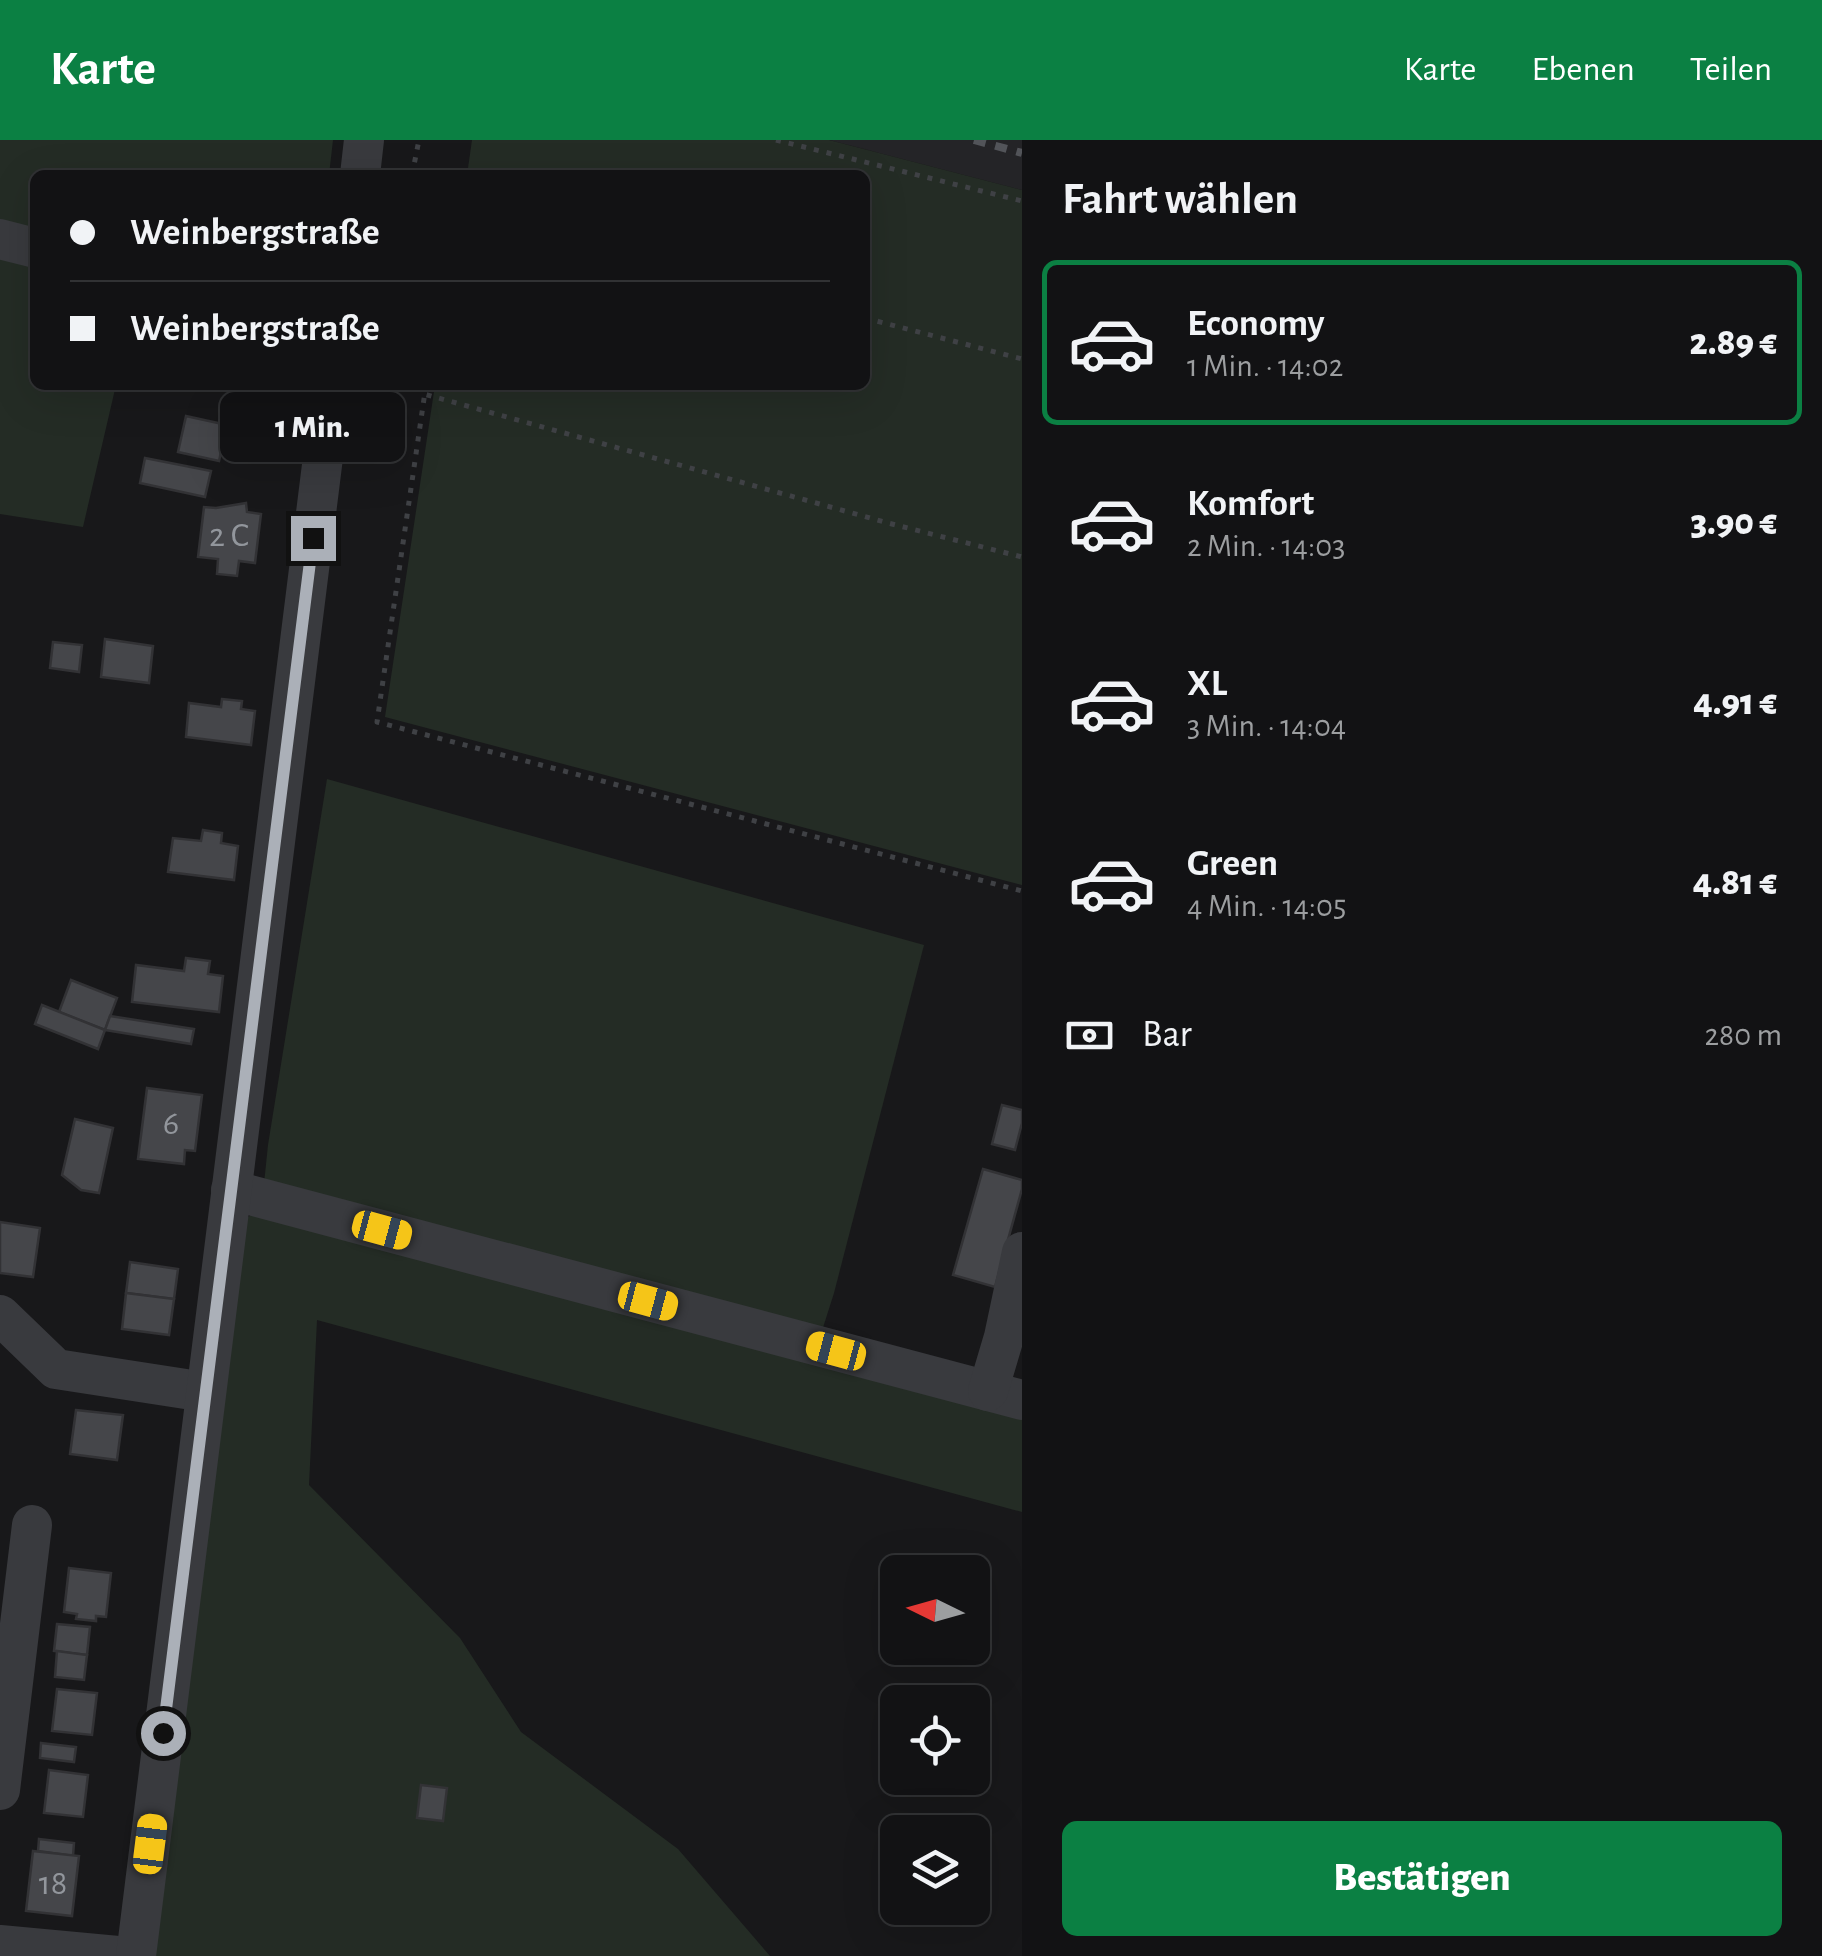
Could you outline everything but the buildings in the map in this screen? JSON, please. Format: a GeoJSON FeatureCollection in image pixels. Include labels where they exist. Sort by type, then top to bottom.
{"type":"FeatureCollection","features":[{"type":"Feature","properties":{"kind":"street"},"geometry":{"type":"LineString","coordinates":[[361,170],[364,140]]}},
{"type":"Feature","properties":{"kind":"street"},"geometry":{"type":"LineString","coordinates":[[0,239],[30,247]]}},
{"type":"Feature","properties":{"kind":"street"},"geometry":{"type":"LineString","coordinates":[[136,1956],[331,390]]}},
{"type":"Feature","properties":{"kind":"street"},"geometry":{"type":"LineString","coordinates":[[231,1190],[1005,1396],[1004,1337],[1022,1252]]}},
{"type":"Feature","properties":{"kind":"street"},"geometry":{"type":"LineString","coordinates":[[0,1314],[56,1369],[206,1392]]}},
{"type":"Feature","properties":{"kind":"street"},"geometry":{"type":"LineString","coordinates":[[0,1790],[32,1525]]}},
{"type":"Feature","properties":{"kind":"street"},"geometry":{"type":"LineString","coordinates":[[0,1945],[118,1956]]}},
{"type":"Feature","properties":{"kind":"path"},"geometry":{"type":"LineString","coordinates":[[413,170],[419,140]]}},
{"type":"Feature","properties":{"kind":"path"},"geometry":{"type":"LineString","coordinates":[[776,140],[1022,201]]}},
{"type":"Feature","properties":{"kind":"path"},"geometry":{"type":"LineString","coordinates":[[870,319],[1022,360]]}},
{"type":"Feature","properties":{"kind":"path"},"geometry":{"type":"LineString","coordinates":[[423,390],[377,722],[1022,890]]}},
{"type":"Feature","properties":{"kind":"path"},"geometry":{"type":"LineString","coordinates":[[424,394],[1022,557]]}},
{"type":"Feature","properties":{"kind":"shaded area"},"geometry":{"type":"Polygon","coordinates":[[[0,140],[333,140],[330,170],[30,170],[30,390],[115,390],[83,527],[0,514],[0,140]]]}},
{"type":"Feature","properties":{"kind":"shaded area"},"geometry":{"type":"Polygon","coordinates":[[[472,140],[829,140],[1022,190],[1022,885],[385,717],[434,390],[870,390],[870,170],[468,170],[472,140]]]}},
{"type":"Feature","properties":{"kind":"shaded area"},"geometry":{"type":"Polygon","coordinates":[[[829,140],[1022,140],[1022,190],[829,140]]]}},
{"type":"Feature","properties":{"kind":"shaded area"},"geometry":{"type":"Polygon","coordinates":[[[327,779],[924,945],[820,1337],[264,1184],[327,779]]]}},
{"type":"Feature","properties":{"kind":"shaded area"},"geometry":{"type":"Polygon","coordinates":[[[261,1207],[1022,1411],[1022,1512],[317,1320],[309,1485],[460,1638],[521,1732],[678,1849],[770,1956],[136,1956],[243,1221],[261,1207]]]}},
{"type":"Feature","properties":{"kind":"railway"},"geometry":{"type":"LineString","coordinates":[[974,140],[1022,153]]}},
{"type":"Feature","properties":{"kind":"route"},"geometry":{"type":"LineString","coordinates":[[163,1733],[313,538]]}}]}
